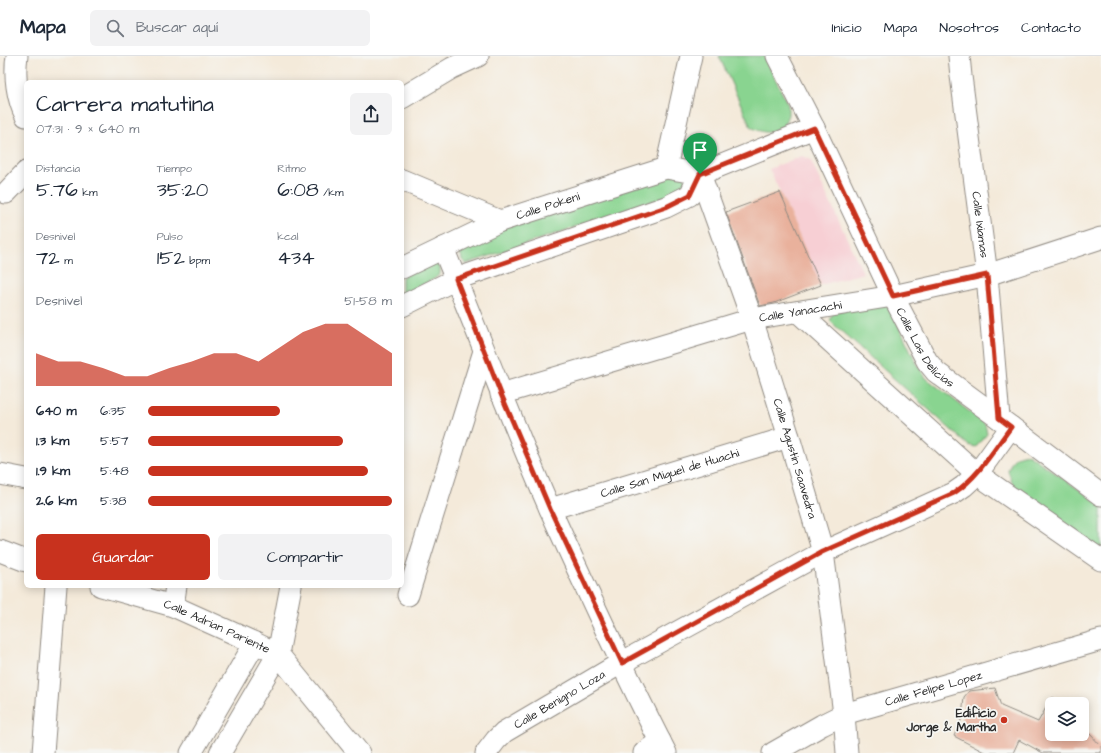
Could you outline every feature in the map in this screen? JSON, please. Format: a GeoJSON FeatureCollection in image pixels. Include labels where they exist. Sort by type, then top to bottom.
{"type":"FeatureCollection","features":[{"type":"Feature","properties":{"kind":"street"},"geometry":{"type":"LineString","coordinates":[[17,56],[15,65],[17,86],[24,112]]}},
{"type":"Feature","properties":{"kind":"street"},"geometry":{"type":"LineString","coordinates":[[404,97],[452,68],[478,56]]}},
{"type":"Feature","properties":{"kind":"street"},"geometry":{"type":"LineString","coordinates":[[666,168],[691,56]]}},
{"type":"Feature","properties":{"kind":"street","name":"Calle Ixiamas"},"geometry":{"type":"LineString","coordinates":[[959,56],[960,76],[1005,422]]}},
{"type":"Feature","properties":{"kind":"street","name":"Calle Las Delicias"},"geometry":{"type":"LineString","coordinates":[[784,59],[814,128],[893,296],[927,361],[936,372],[1101,495]]}},
{"type":"Feature","properties":{"kind":"street"},"geometry":{"type":"LineString","coordinates":[[404,305],[456,279],[672,204],[690,195],[700,174],[814,128]]}},
{"type":"Feature","properties":{"kind":"street","name":"Calle Pokeni"},"geometry":{"type":"LineString","coordinates":[[404,267],[500,221],[666,168],[700,174]]}},
{"type":"Feature","properties":{"kind":"street"},"geometry":{"type":"LineString","coordinates":[[6,194],[24,174]]}},
{"type":"Feature","properties":{"kind":"street","name":"Calle Agustin Saavedra"},"geometry":{"type":"LineString","coordinates":[[700,174],[752,319],[822,552],[844,714],[847,753]]}},
{"type":"Feature","properties":{"kind":"street"},"geometry":{"type":"LineString","coordinates":[[404,181],[500,221]]}},
{"type":"Feature","properties":{"kind":"street","name":"Calle Yanacachi"},"geometry":{"type":"LineString","coordinates":[[501,394],[752,319],[893,296],[987,275],[1101,238]]}},
{"type":"Feature","properties":{"kind":"street"},"geometry":{"type":"LineString","coordinates":[[443,248],[501,394],[550,509],[622,663],[656,749]]}},
{"type":"Feature","properties":{"kind":"street"},"geometry":{"type":"LineString","coordinates":[[798,312],[977,474],[1101,560]]}},
{"type":"Feature","properties":{"kind":"street"},"geometry":{"type":"LineString","coordinates":[[408,595],[484,351]]}},
{"type":"Feature","properties":{"kind":"street"},"geometry":{"type":"LineString","coordinates":[[977,474],[1005,422]]}},
{"type":"Feature","properties":{"kind":"street","name":"Calle San Miguel de Huachi"},"geometry":{"type":"LineString","coordinates":[[550,509],[788,436]]}},
{"type":"Feature","properties":{"kind":"street"},"geometry":{"type":"LineString","coordinates":[[0,474],[24,479]]}},
{"type":"Feature","properties":{"kind":"street","name":"Calle Benigno Loza"},"geometry":{"type":"LineString","coordinates":[[486,753],[504,732],[622,663],[822,552],[954,493],[977,474]]}},
{"type":"Feature","properties":{"kind":"street"},"geometry":{"type":"LineString","coordinates":[[0,551],[24,560]]}},
{"type":"Feature","properties":{"kind":"street"},"geometry":{"type":"LineString","coordinates":[[43,753],[56,588]]}},
{"type":"Feature","properties":{"kind":"street","name":"Calle Adrian Pariente"},"geometry":{"type":"LineString","coordinates":[[108,588],[173,606],[278,654],[359,753]]}},
{"type":"Feature","properties":{"kind":"street"},"geometry":{"type":"LineString","coordinates":[[173,606],[176,588]]}},
{"type":"Feature","properties":{"kind":"street"},"geometry":{"type":"LineString","coordinates":[[220,753],[278,654],[291,588]]}},
{"type":"Feature","properties":{"kind":"street","name":"Calle Felipe Lopez"},"geometry":{"type":"LineString","coordinates":[[773,753],[844,714],[1101,640]]}},
{"type":"Feature","properties":{"kind":"street"},"geometry":{"type":"LineString","coordinates":[[191,753],[255,643]]}},
{"type":"Feature","properties":{"kind":"shaded area"},"geometry":{"type":"Polygon","coordinates":[[[802,156],[810,159],[863,273],[821,285],[769,169],[802,156]]]}},
{"type":"Feature","properties":{"kind":"green space"},"geometry":{"type":"Polygon","coordinates":[[[719,56],[764,56],[788,105],[788,115],[783,127],[771,132],[764,132],[751,127],[719,56]]]}},
{"type":"Feature","properties":{"kind":"green space"},"geometry":{"type":"Polygon","coordinates":[[[679,173],[686,177],[685,190],[466,264],[462,260],[460,250],[506,227],[679,173]]]}},
{"type":"Feature","properties":{"kind":"green space"},"geometry":{"type":"Polygon","coordinates":[[[437,263],[440,268],[440,274],[434,279],[404,294],[404,276],[431,264],[437,263]]]}},
{"type":"Feature","properties":{"kind":"green space"},"geometry":{"type":"Polygon","coordinates":[[[882,303],[890,308],[918,366],[926,378],[985,424],[987,434],[976,447],[968,445],[830,321],[833,312],[882,303]]]}},
{"type":"Feature","properties":{"kind":"green space"},"geometry":{"type":"Polygon","coordinates":[[[1028,454],[1101,505],[1101,550],[1013,485],[1008,471],[1011,463],[1015,458],[1028,454]]]}},
{"type":"Feature","properties":{"kind":"building"},"geometry":{"type":"Polygon","coordinates":[[[780,192],[821,285],[774,303],[760,306],[726,212],[780,192]]]}},
{"type":"Feature","properties":{"kind":"building","name":"Edificio Jorge & Martha"},"geometry":{"type":"Polygon","coordinates":[[[995,688],[1001,706],[1038,722],[1045,710],[1045,741],[1089,741],[1090,734],[1101,746],[1101,753],[1043,753],[1019,740],[1013,753],[986,753],[954,736],[962,718],[964,697],[969,691],[995,688]]]}},
{"type":"Feature","properties":{"kind":"place","name":"Edificio Jorge & Martha"},"geometry":{"type":"Point","coordinates":[1004,720]}},
{"type":"Feature","properties":{"kind":"route"},"geometry":{"type":"LineString","coordinates":[[814,128],[893,296],[987,275],[999,418],[1011,427],[977,474],[954,493],[822,552],[622,663],[550,509],[501,394],[456,279],[678,202],[690,195],[695,188],[700,174],[814,128]]}}]}
